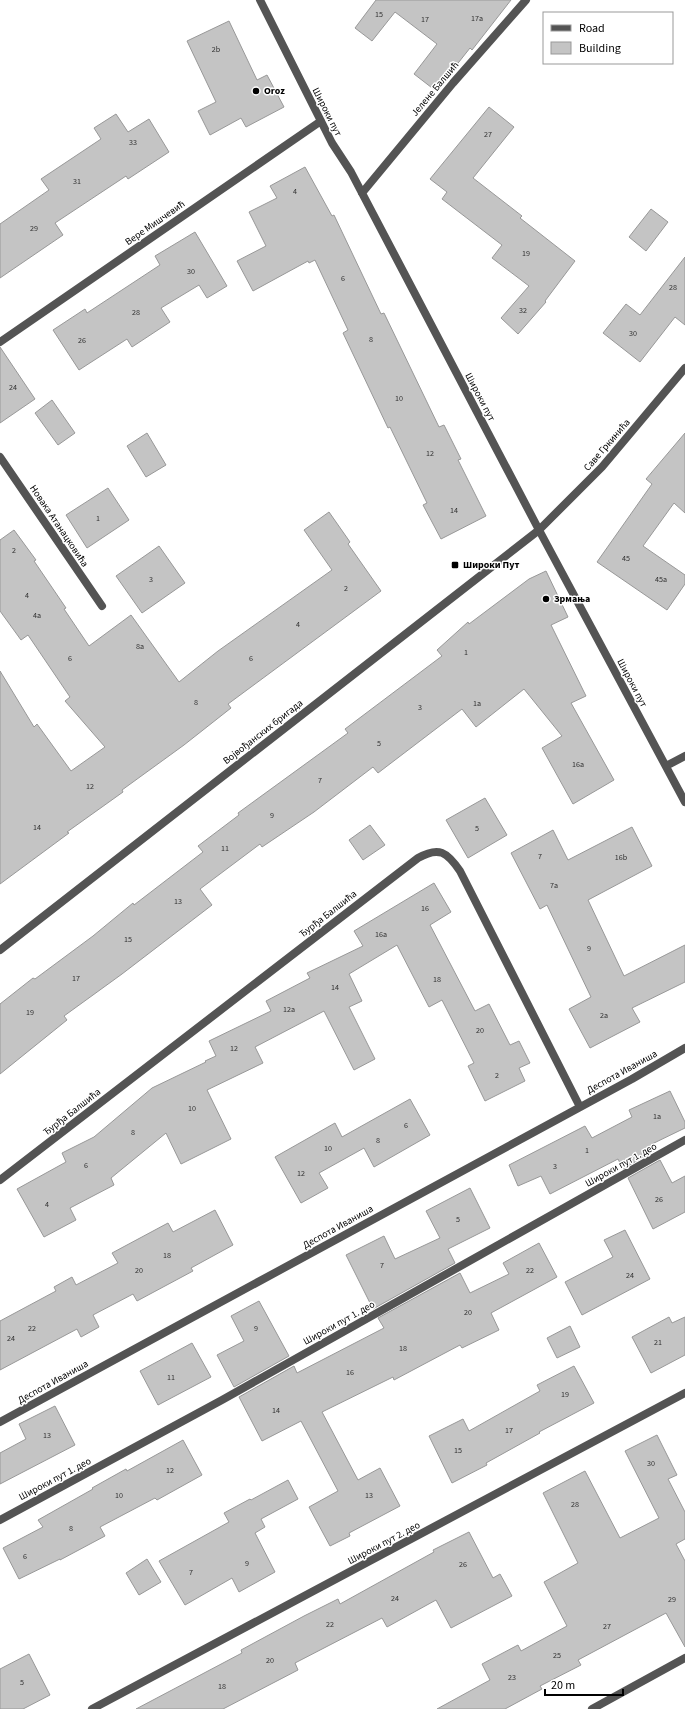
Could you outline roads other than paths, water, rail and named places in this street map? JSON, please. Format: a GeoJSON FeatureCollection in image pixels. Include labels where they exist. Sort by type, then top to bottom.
{"type":"FeatureCollection","features":[{"type":"Feature","properties":{"kind":"street","name":"Широки пут"},"geometry":{"type":"LineString","coordinates":[[260,0],[321,121],[362,194],[539,530],[685,802]]}},
{"type":"Feature","properties":{"kind":"street","name":"Јелене Балшић"},"geometry":{"type":"LineString","coordinates":[[362,194],[453,83],[526,0]]}},
{"type":"Feature","properties":{"kind":"street","name":"Вере Мишчевић"},"geometry":{"type":"LineString","coordinates":[[0,342],[321,121]]}},
{"type":"Feature","properties":{"kind":"street","name":"Саве Гркинића"},"geometry":{"type":"LineString","coordinates":[[539,530],[602,468],[685,368]]}},
{"type":"Feature","properties":{"kind":"street","name":"Новака Атанацковића"},"geometry":{"type":"LineString","coordinates":[[0,457],[102,606]]}},
{"type":"Feature","properties":{"kind":"street","name":"Војвођанских бригада"},"geometry":{"type":"LineString","coordinates":[[0,950],[539,530]]}},
{"type":"Feature","properties":{"kind":"street"},"geometry":{"type":"LineString","coordinates":[[666,766],[685,756]]}},
{"type":"Feature","properties":{"kind":"street","name":"Ђурђа Балшића"},"geometry":{"type":"LineString","coordinates":[[0,1180],[418,858],[428,852],[439,851],[446,854],[454,861],[460,871],[580,1107]]}},
{"type":"Feature","properties":{"kind":"street","name":"Деспота Иваниша"},"geometry":{"type":"LineString","coordinates":[[0,1422],[580,1107],[685,1048]]}},
{"type":"Feature","properties":{"kind":"street","name":"Широки пут 1. део"},"geometry":{"type":"LineString","coordinates":[[0,1520],[229,1396],[685,1140]]}},
{"type":"Feature","properties":{"kind":"street","name":"Широки пут 2. део"},"geometry":{"type":"LineString","coordinates":[[92,1709],[685,1393]]}},
{"type":"Feature","properties":{"kind":"street"},"geometry":{"type":"LineString","coordinates":[[592,1709],[685,1658]]}},
{"type":"Feature","properties":{"kind":"place","name":"Oroz"},"geometry":{"type":"Point","coordinates":[256,91]}},
{"type":"Feature","properties":{"kind":"place","name":"Широки Пут"},"geometry":{"type":"Point","coordinates":[455,565]}},
{"type":"Feature","properties":{"kind":"place","name":"Зрмања"},"geometry":{"type":"Point","coordinates":[546,599]}}]}
